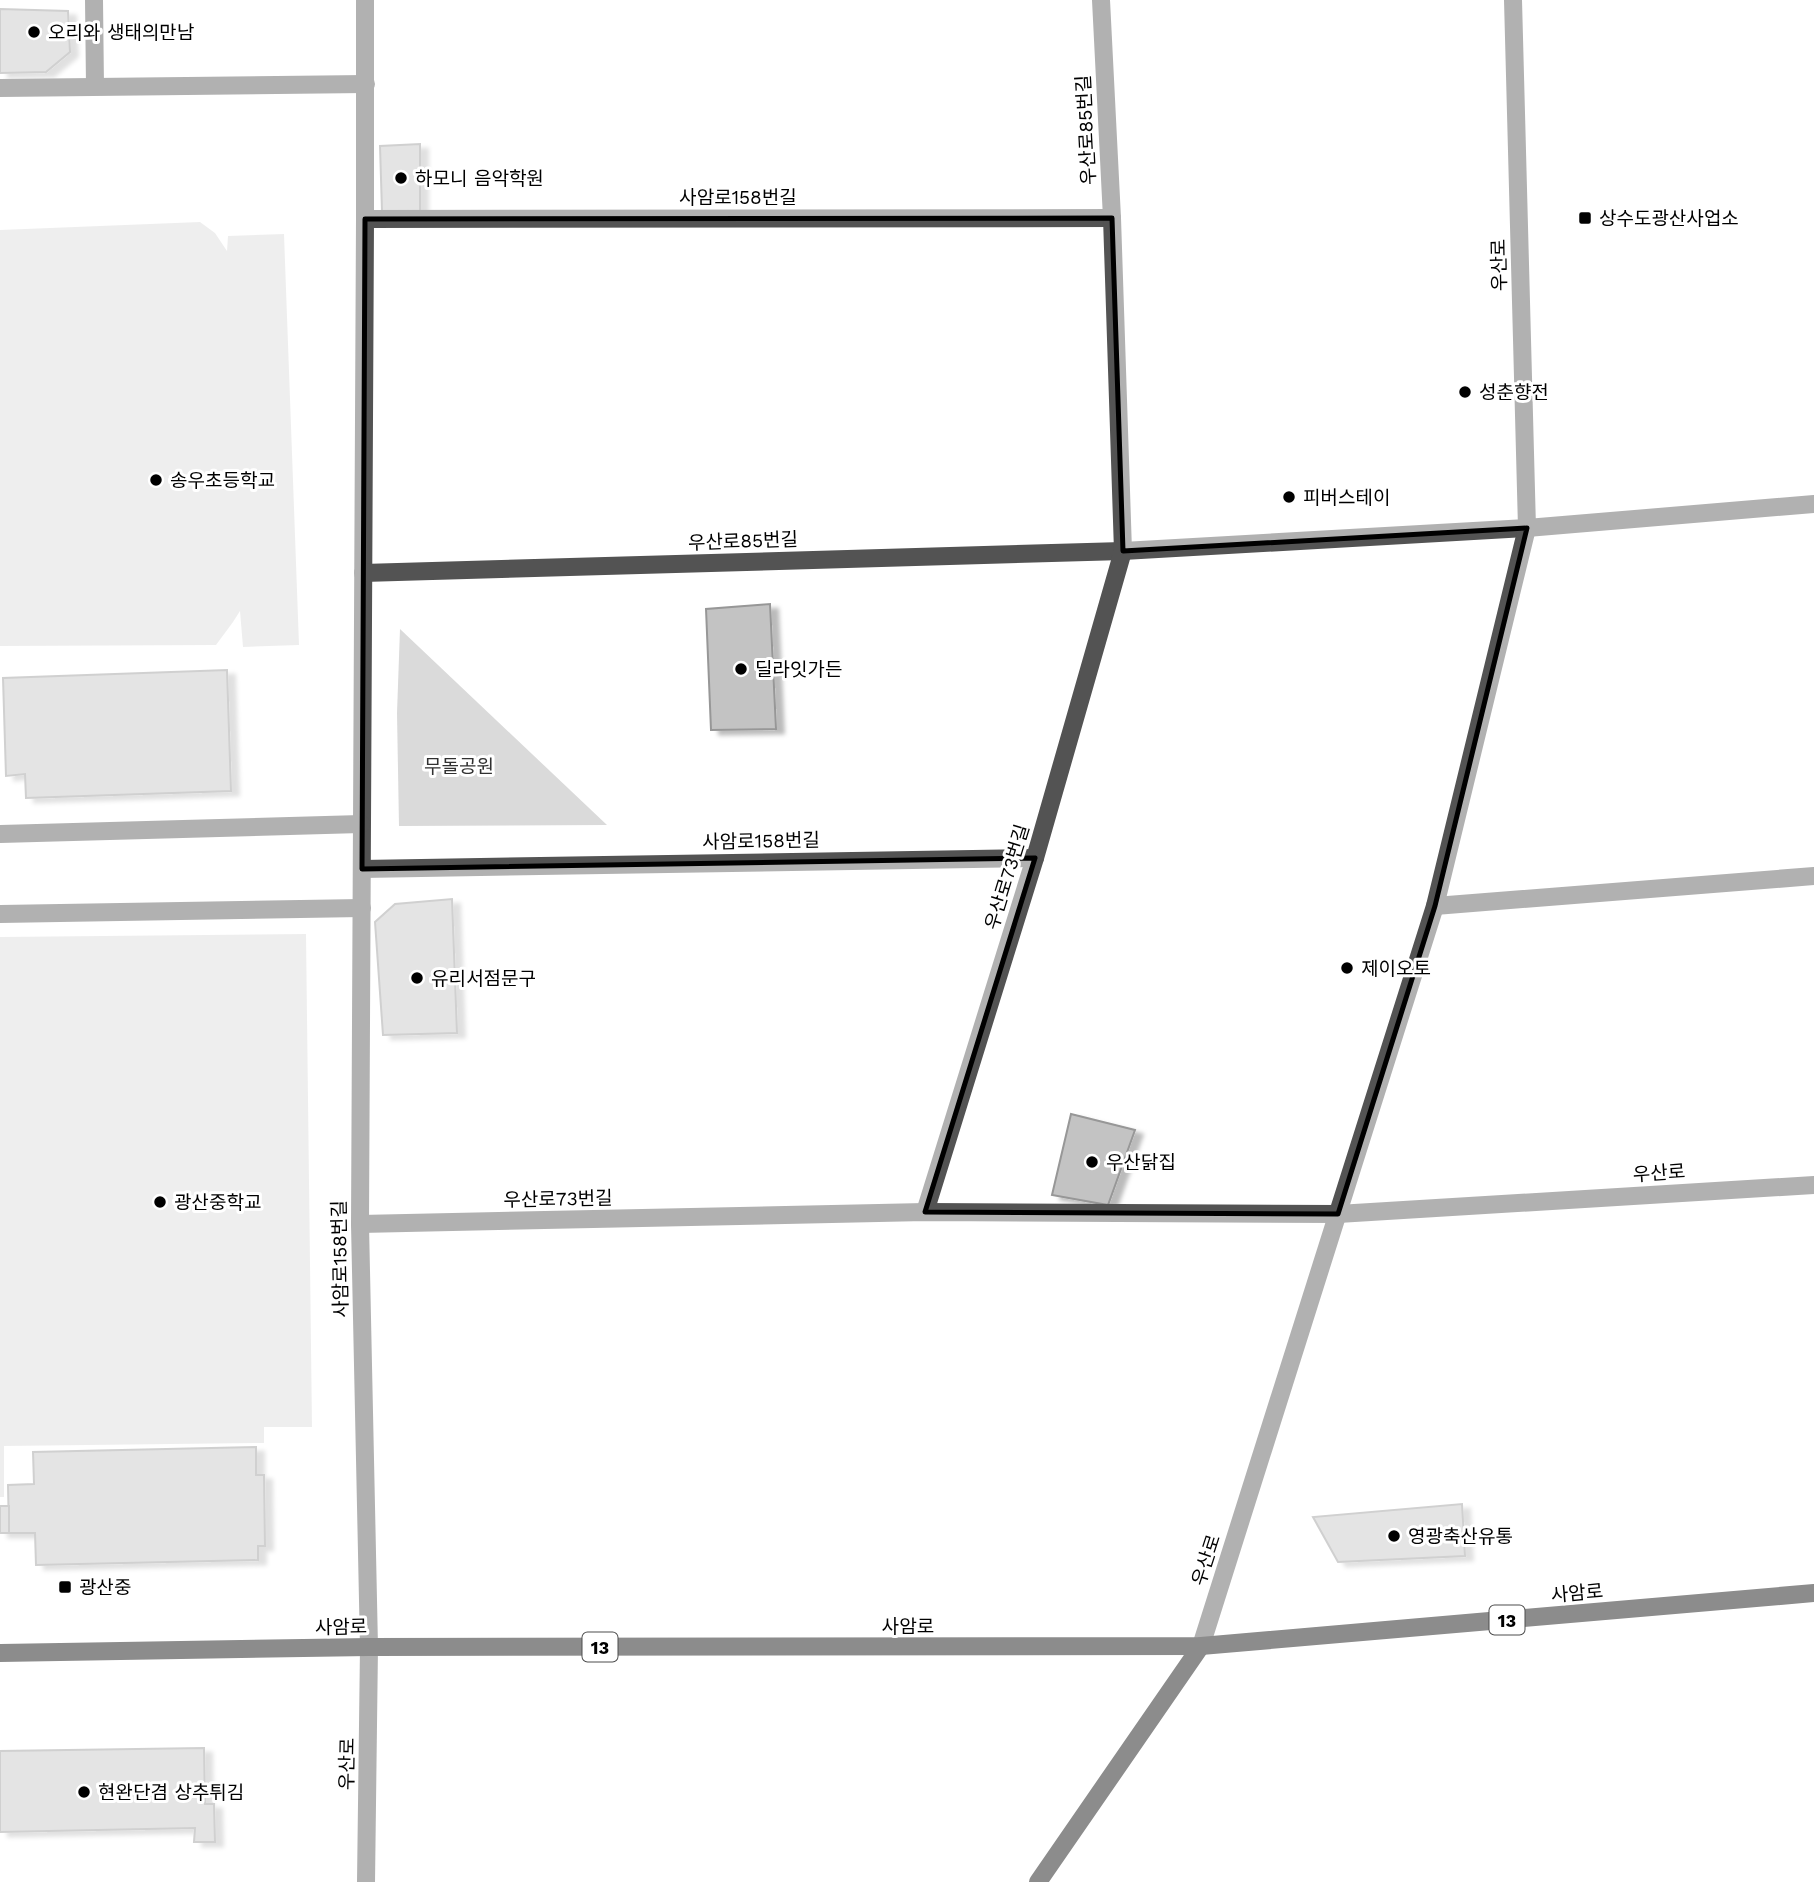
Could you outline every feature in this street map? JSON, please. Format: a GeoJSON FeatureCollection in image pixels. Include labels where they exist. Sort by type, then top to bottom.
{"type":"FeatureCollection","features":[{"type":"Feature","properties":{"kind":"main road","name":"사암로"},"geometry":{"type":"LineString","coordinates":[[0,1653],[369,1647],[1201,1646],[1814,1593]]}},
{"type":"Feature","properties":{"kind":"main road","name":"우산로"},"geometry":{"type":"LineString","coordinates":[[1038,1882],[1201,1646]]}},
{"type":"Feature","properties":{"kind":"street"},"geometry":{"type":"LineString","coordinates":[[94,0],[95,86]]}},
{"type":"Feature","properties":{"kind":"street","name":"사암로158번길"},"geometry":{"type":"LineString","coordinates":[[365,0],[360,1224],[369,1647]]}},
{"type":"Feature","properties":{"kind":"street","name":"우산로85번길"},"geometry":{"type":"LineString","coordinates":[[1101,0],[1112,218],[1123,551]]}},
{"type":"Feature","properties":{"kind":"street","name":"우산로"},"geometry":{"type":"LineString","coordinates":[[1201,1646],[1434,906],[1527,528],[1513,0]]}},
{"type":"Feature","properties":{"kind":"street"},"geometry":{"type":"LineString","coordinates":[[0,88],[366,84]]}},
{"type":"Feature","properties":{"kind":"street","name":"사암로158번길"},"geometry":{"type":"LineString","coordinates":[[365,219],[1112,218]]}},
{"type":"Feature","properties":{"kind":"street"},"geometry":{"type":"LineString","coordinates":[[1527,528],[1814,504]]}},
{"type":"Feature","properties":{"kind":"street","name":"우산로85번길"},"geometry":{"type":"LineString","coordinates":[[363,573],[1123,551],[1527,528]]}},
{"type":"Feature","properties":{"kind":"street","name":"우산로73번길"},"geometry":{"type":"LineString","coordinates":[[925,1212],[1035,858],[1123,551]]}},
{"type":"Feature","properties":{"kind":"street"},"geometry":{"type":"LineString","coordinates":[[0,834],[361,824]]}},
{"type":"Feature","properties":{"kind":"street","name":"사암로158번길"},"geometry":{"type":"LineString","coordinates":[[362,869],[1035,858]]}},
{"type":"Feature","properties":{"kind":"street"},"geometry":{"type":"LineString","coordinates":[[1434,906],[1814,876]]}},
{"type":"Feature","properties":{"kind":"street"},"geometry":{"type":"LineString","coordinates":[[0,914],[362,908]]}},
{"type":"Feature","properties":{"kind":"street","name":"우산로"},"geometry":{"type":"LineString","coordinates":[[1338,1214],[1814,1185]]}},
{"type":"Feature","properties":{"kind":"street","name":"우산로73번길"},"geometry":{"type":"LineString","coordinates":[[360,1224],[925,1212],[1338,1214]]}},
{"type":"Feature","properties":{"kind":"street","name":"우산로"},"geometry":{"type":"LineString","coordinates":[[366,1882],[369,1647]]}},
{"type":"Feature","properties":{"kind":"highlighted area"},"geometry":{"type":"Polygon","coordinates":[[[1112,218],[1123,551],[1527,528],[1435,906],[1338,1214],[925,1212],[1035,858],[362,869],[365,219],[1112,218]]]}},
{"type":"Feature","properties":{"kind":"green space"},"geometry":{"type":"Polygon","coordinates":[[[200,222],[215,233],[227,251],[228,236],[284,234],[299,645],[243,647],[240,611],[216,645],[0,646],[0,230],[200,222]]]}},
{"type":"Feature","properties":{"kind":"green space","name":"무돌공원"},"geometry":{"type":"Polygon","coordinates":[[[400,629],[607,825],[399,826],[397,713],[400,629]]]}},
{"type":"Feature","properties":{"kind":"green space","name":"광산중학교"},"geometry":{"type":"Polygon","coordinates":[[[306,934],[312,1427],[264,1427],[264,1443],[4,1446],[4,1497],[0,1497],[0,937],[306,934]]]}},
{"type":"Feature","properties":{"kind":"building","name":"오리와 생태의만남"},"geometry":{"type":"Polygon","coordinates":[[[0,9],[68,11],[70,52],[46,72],[0,73],[0,9]]]}},
{"type":"Feature","properties":{"kind":"building","name":"하모니 음악학원"},"geometry":{"type":"Polygon","coordinates":[[[420,144],[420,211],[382,211],[380,146],[420,144]]]}},
{"type":"Feature","properties":{"kind":"building","name":"딜라잇가든"},"geometry":{"type":"Polygon","coordinates":[[[770,604],[776,729],[711,730],[706,609],[770,604]]]}},
{"type":"Feature","properties":{"kind":"building"},"geometry":{"type":"Polygon","coordinates":[[[227,670],[231,791],[26,798],[25,774],[6,776],[3,678],[227,670]]]}},
{"type":"Feature","properties":{"kind":"building","name":"유리서점문구"},"geometry":{"type":"Polygon","coordinates":[[[452,899],[457,1033],[383,1035],[375,922],[395,904],[452,899]]]}},
{"type":"Feature","properties":{"kind":"building","name":"우산닭집"},"geometry":{"type":"Polygon","coordinates":[[[1071,1114],[1135,1130],[1108,1205],[1052,1195],[1071,1114]]]}},
{"type":"Feature","properties":{"kind":"building"},"geometry":{"type":"Polygon","coordinates":[[[256,1447],[256,1475],[264,1475],[265,1546],[258,1546],[258,1560],[36,1565],[35,1533],[9,1533],[8,1485],[34,1484],[33,1452],[256,1447]]]}},
{"type":"Feature","properties":{"kind":"building","name":"영광축산유통"},"geometry":{"type":"Polygon","coordinates":[[[1462,1504],[1465,1556],[1338,1562],[1313,1517],[1462,1504]]]}},
{"type":"Feature","properties":{"kind":"building"},"geometry":{"type":"Polygon","coordinates":[[[0,1506],[9,1506],[9,1533],[0,1533],[0,1506]]]}},
{"type":"Feature","properties":{"kind":"building"},"geometry":{"type":"Polygon","coordinates":[[[204,1748],[205,1804],[214,1804],[215,1842],[194,1842],[195,1828],[0,1832],[0,1751],[204,1748]]]}},
{"type":"Feature","properties":{"kind":"place","name":"오리와 생태의만남"},"geometry":{"type":"Point","coordinates":[34,32]}},
{"type":"Feature","properties":{"kind":"place","name":"하모니 음악학원"},"geometry":{"type":"Point","coordinates":[401,178]}},
{"type":"Feature","properties":{"kind":"place","name":"상수도광산사업소"},"geometry":{"type":"Point","coordinates":[1585,218]}},
{"type":"Feature","properties":{"kind":"place","name":"성춘향전"},"geometry":{"type":"Point","coordinates":[1465,392]}},
{"type":"Feature","properties":{"kind":"place","name":"송우초등학교"},"geometry":{"type":"Point","coordinates":[156,480]}},
{"type":"Feature","properties":{"kind":"place","name":"피버스테이"},"geometry":{"type":"Point","coordinates":[1289,497]}},
{"type":"Feature","properties":{"kind":"place","name":"딜라잇가든"},"geometry":{"type":"Point","coordinates":[741,669]}},
{"type":"Feature","properties":{"kind":"place","name":"제이오토"},"geometry":{"type":"Point","coordinates":[1347,968]}},
{"type":"Feature","properties":{"kind":"place","name":"유리서점문구"},"geometry":{"type":"Point","coordinates":[417,978]}},
{"type":"Feature","properties":{"kind":"place","name":"우산닭집"},"geometry":{"type":"Point","coordinates":[1092,1162]}},
{"type":"Feature","properties":{"kind":"place","name":"광산중학교"},"geometry":{"type":"Point","coordinates":[160,1202]}},
{"type":"Feature","properties":{"kind":"place","name":"영광축산유통"},"geometry":{"type":"Point","coordinates":[1394,1536]}},
{"type":"Feature","properties":{"kind":"place","name":"광산중"},"geometry":{"type":"Point","coordinates":[65,1587]}},
{"type":"Feature","properties":{"kind":"place","name":"현완단겸 상추튀김"},"geometry":{"type":"Point","coordinates":[84,1792]}}]}
